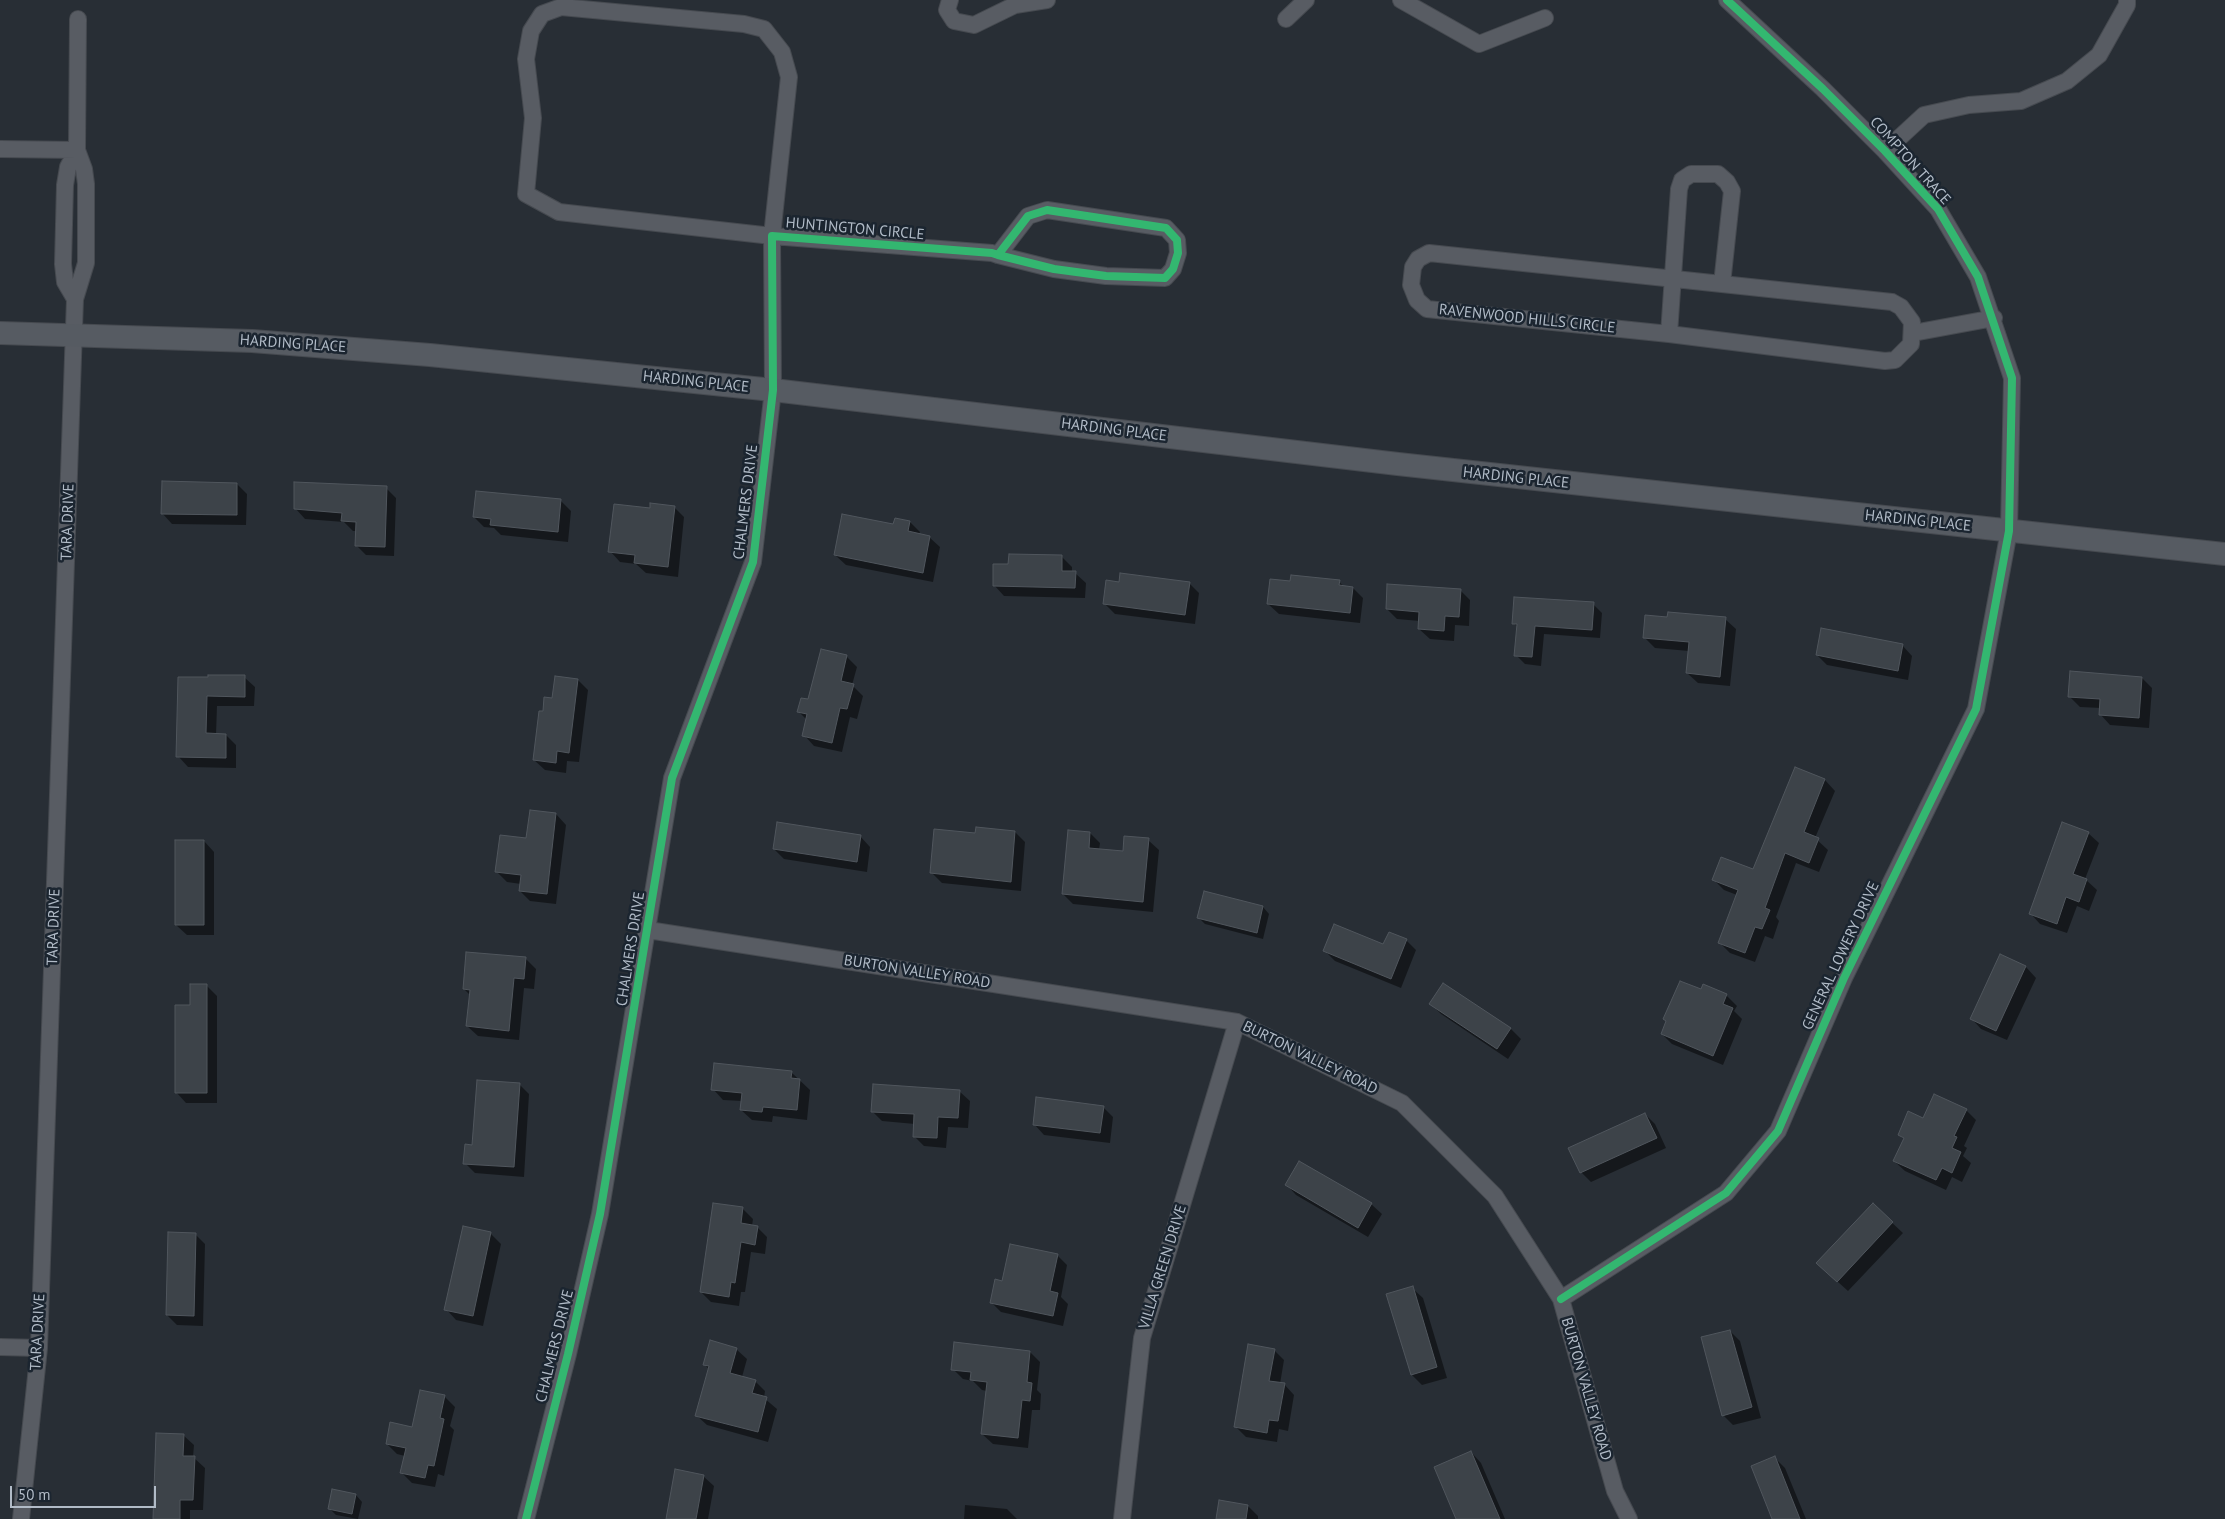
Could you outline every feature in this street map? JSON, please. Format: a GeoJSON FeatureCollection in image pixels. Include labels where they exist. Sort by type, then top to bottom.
{"type":"FeatureCollection","features":[{"type":"Feature","properties":{"kind":"main road","name":"HARDING PLACE"},"geometry":{"type":"LineString","coordinates":[[0,333],[252,341],[346,347],[773,390],[1398,464],[2225,554]]}},
{"type":"Feature","properties":{"kind":"street"},"geometry":{"type":"LineString","coordinates":[[950,0],[947,10],[954,21],[974,25],[1015,5],[1047,0]]}},
{"type":"Feature","properties":{"kind":"street"},"geometry":{"type":"LineString","coordinates":[[1286,19],[1306,0]]}},
{"type":"Feature","properties":{"kind":"street"},"geometry":{"type":"LineString","coordinates":[[1401,0],[1479,44],[1546,18]]}},
{"type":"Feature","properties":{"kind":"street","name":"COMPTON TRACE"},"geometry":{"type":"LineString","coordinates":[[1727,0],[1823,89],[1885,151],[1938,210],[1978,277],[1994,318],[2012,378],[2009,531]]}},
{"type":"Feature","properties":{"kind":"street"},"geometry":{"type":"LineString","coordinates":[[1885,151],[1924,115],[1969,105],[2021,100],[2067,81],[2099,55],[2127,5],[2127,0]]}},
{"type":"Feature","properties":{"kind":"street","name":"HUNTINGTON CIRCLE"},"geometry":{"type":"LineString","coordinates":[[773,390],[772,236],[789,78],[782,52],[764,29],[744,24],[560,7],[542,14],[531,31],[526,59],[532,118],[526,194],[559,212],[772,236],[998,255],[1054,269],[1106,276],[1165,278],[1173,269],[1178,253],[1177,240],[1166,228],[1046,210],[1028,216],[998,255]]}},
{"type":"Feature","properties":{"kind":"street"},"geometry":{"type":"LineString","coordinates":[[74,299],[86,263],[86,184],[84,168],[77,150],[78,19]]}},
{"type":"Feature","properties":{"kind":"street"},"geometry":{"type":"LineString","coordinates":[[0,149],[77,150]]}},
{"type":"Feature","properties":{"kind":"street"},"geometry":{"type":"LineString","coordinates":[[74,299],[65,282],[63,264],[65,185],[68,166],[77,150]]}},
{"type":"Feature","properties":{"kind":"street"},"geometry":{"type":"LineString","coordinates":[[1669,334],[1679,189],[1682,180],[1691,174],[1718,174],[1727,182],[1732,191],[1722,284]]}},
{"type":"Feature","properties":{"kind":"street","name":"RAVENWOOD HILLS CIRCLE"},"geometry":{"type":"LineString","coordinates":[[1429,253],[1722,284],[1892,302],[1901,307],[1912,322],[1911,344],[1895,360],[1884,361],[1669,334],[1427,309],[1417,300],[1411,284],[1413,267],[1418,259],[1429,253]]}},
{"type":"Feature","properties":{"kind":"street","name":"TARA DRIVE"},"geometry":{"type":"LineString","coordinates":[[21,1519],[39,1348],[74,299]]}},
{"type":"Feature","properties":{"kind":"street"},"geometry":{"type":"LineString","coordinates":[[1913,333],[1994,318]]}},
{"type":"Feature","properties":{"kind":"street","name":"CHALMERS DRIVE"},"geometry":{"type":"LineString","coordinates":[[526,1519],[568,1354],[600,1214],[672,778],[753,562],[773,390]]}},
{"type":"Feature","properties":{"kind":"street","name":"GENERAL LOWERY DRIVE"},"geometry":{"type":"LineString","coordinates":[[1560,1300],[1726,1193],[1778,1131],[1844,978],[1976,709],[2009,531]]}},
{"type":"Feature","properties":{"kind":"street","name":"BURTON VALLEY ROAD"},"geometry":{"type":"LineString","coordinates":[[648,930],[1237,1022],[1402,1103],[1495,1196],[1560,1300],[1615,1491],[1629,1519]]}},
{"type":"Feature","properties":{"kind":"street","name":"VILLA GREEN DRIVE"},"geometry":{"type":"LineString","coordinates":[[1122,1519],[1142,1338],[1237,1022]]}},
{"type":"Feature","properties":{"kind":"street"},"geometry":{"type":"LineString","coordinates":[[0,1347],[39,1348]]}},
{"type":"Feature","properties":{"kind":"building"},"geometry":{"type":"Polygon","coordinates":[[[162,481],[237,483],[237,515],[161,514],[162,481]]]}},
{"type":"Feature","properties":{"kind":"building"},"geometry":{"type":"Polygon","coordinates":[[[294,482],[387,486],[385,547],[355,546],[356,522],[341,521],[342,513],[294,509],[294,482]]]}},
{"type":"Feature","properties":{"kind":"building"},"geometry":{"type":"Polygon","coordinates":[[[476,491],[561,499],[558,532],[490,525],[491,519],[473,517],[476,491]]]}},
{"type":"Feature","properties":{"kind":"building"},"geometry":{"type":"Polygon","coordinates":[[[650,503],[675,506],[668,567],[634,563],[635,555],[608,552],[614,504],[650,508],[650,503]]]}},
{"type":"Feature","properties":{"kind":"building"},"geometry":{"type":"Polygon","coordinates":[[[842,514],[893,524],[895,518],[910,521],[908,531],[930,536],[923,573],[834,555],[842,514]]]}},
{"type":"Feature","properties":{"kind":"building"},"geometry":{"type":"Polygon","coordinates":[[[1009,554],[1062,555],[1062,571],[1076,571],[1075,588],[993,586],[993,564],[1008,564],[1009,554]]]}},
{"type":"Feature","properties":{"kind":"building"},"geometry":{"type":"Polygon","coordinates":[[[1120,573],[1190,582],[1185,615],[1103,604],[1106,580],[1119,582],[1120,573]]]}},
{"type":"Feature","properties":{"kind":"building"},"geometry":{"type":"Polygon","coordinates":[[[1291,575],[1340,580],[1339,585],[1353,587],[1350,613],[1267,604],[1270,579],[1290,581],[1291,575]]]}},
{"type":"Feature","properties":{"kind":"building"},"geometry":{"type":"Polygon","coordinates":[[[1387,584],[1461,589],[1459,617],[1445,616],[1444,631],[1418,629],[1419,612],[1386,609],[1387,584]]]}},
{"type":"Feature","properties":{"kind":"building"},"geometry":{"type":"Polygon","coordinates":[[[1514,597],[1594,602],[1592,630],[1535,626],[1532,657],[1514,656],[1517,624],[1512,624],[1514,597]]]}},
{"type":"Feature","properties":{"kind":"building"},"geometry":{"type":"Polygon","coordinates":[[[1668,612],[1726,617],[1720,677],[1686,673],[1689,642],[1643,638],[1645,615],[1667,617],[1668,612]]]}},
{"type":"Feature","properties":{"kind":"building"},"geometry":{"type":"Polygon","coordinates":[[[1821,628],[1903,644],[1898,671],[1816,655],[1821,628]]]}},
{"type":"Feature","properties":{"kind":"building"},"geometry":{"type":"Polygon","coordinates":[[[821,649],[847,655],[841,681],[854,684],[847,709],[840,708],[832,743],[802,736],[807,714],[797,712],[801,698],[808,699],[821,649]]]}},
{"type":"Feature","properties":{"kind":"building"},"geometry":{"type":"Polygon","coordinates":[[[2070,671],[2142,677],[2139,718],[2099,715],[2100,699],[2068,697],[2070,671]]]}},
{"type":"Feature","properties":{"kind":"building"},"geometry":{"type":"Polygon","coordinates":[[[208,675],[245,675],[245,697],[207,696],[206,733],[226,734],[226,758],[176,757],[178,677],[208,677],[208,675]]]}},
{"type":"Feature","properties":{"kind":"building"},"geometry":{"type":"Polygon","coordinates":[[[555,676],[578,679],[569,753],[557,751],[556,763],[533,760],[539,711],[543,711],[544,697],[552,698],[555,676]]]}},
{"type":"Feature","properties":{"kind":"building"},"geometry":{"type":"Polygon","coordinates":[[[1795,767],[1825,779],[1804,832],[1819,838],[1809,863],[1785,853],[1765,908],[1770,910],[1762,929],[1755,927],[1745,953],[1718,943],[1738,890],[1712,880],[1721,857],[1753,869],[1795,767]]]}},
{"type":"Feature","properties":{"kind":"building"},"geometry":{"type":"Polygon","coordinates":[[[530,810],[556,813],[547,894],[519,891],[521,875],[495,872],[500,835],[526,838],[530,810]]]}},
{"type":"Feature","properties":{"kind":"building"},"geometry":{"type":"Polygon","coordinates":[[[777,822],[861,835],[857,862],[773,849],[777,822]]]}},
{"type":"Feature","properties":{"kind":"building"},"geometry":{"type":"Polygon","coordinates":[[[2062,822],[2089,832],[2073,874],[2087,879],[2079,902],[2066,897],[2057,924],[2029,914],[2062,822]]]}},
{"type":"Feature","properties":{"kind":"building"},"geometry":{"type":"Polygon","coordinates":[[[976,827],[1015,831],[1011,882],[930,873],[934,829],[975,833],[976,827]]]}},
{"type":"Feature","properties":{"kind":"building"},"geometry":{"type":"Polygon","coordinates":[[[1068,830],[1090,832],[1089,848],[1123,851],[1124,836],[1149,838],[1143,902],[1062,894],[1068,830]]]}},
{"type":"Feature","properties":{"kind":"building"},"geometry":{"type":"Polygon","coordinates":[[[175,840],[204,840],[204,925],[175,925],[175,840]]]}},
{"type":"Feature","properties":{"kind":"building"},"geometry":{"type":"Polygon","coordinates":[[[1204,891],[1263,906],[1257,933],[1197,918],[1204,891]]]}},
{"type":"Feature","properties":{"kind":"building"},"geometry":{"type":"Polygon","coordinates":[[[1334,924],[1383,944],[1389,932],[1407,939],[1391,979],[1323,951],[1334,924]]]}},
{"type":"Feature","properties":{"kind":"building"},"geometry":{"type":"Polygon","coordinates":[[[466,952],[526,957],[524,979],[514,978],[509,1031],[466,1026],[470,990],[463,989],[466,952]]]}},
{"type":"Feature","properties":{"kind":"building"},"geometry":{"type":"Polygon","coordinates":[[[2000,954],[2026,966],[1996,1031],[1970,1019],[2000,954]]]}},
{"type":"Feature","properties":{"kind":"building"},"geometry":{"type":"Polygon","coordinates":[[[1680,981],[1701,989],[1703,984],[1727,994],[1723,1004],[1733,1008],[1713,1056],[1661,1034],[1666,1021],[1663,1019],[1680,981]]]}},
{"type":"Feature","properties":{"kind":"building"},"geometry":{"type":"Polygon","coordinates":[[[1443,983],[1511,1028],[1497,1049],[1429,1004],[1443,983]]]}},
{"type":"Feature","properties":{"kind":"building"},"geometry":{"type":"Polygon","coordinates":[[[190,984],[207,984],[207,1093],[175,1093],[175,1005],[190,1005],[190,984]]]}},
{"type":"Feature","properties":{"kind":"building"},"geometry":{"type":"Polygon","coordinates":[[[714,1063],[792,1071],[791,1078],[800,1079],[797,1110],[763,1107],[762,1112],[740,1110],[742,1093],[711,1090],[714,1063]]]}},
{"type":"Feature","properties":{"kind":"building"},"geometry":{"type":"Polygon","coordinates":[[[477,1080],[520,1083],[514,1167],[463,1164],[465,1144],[472,1145],[477,1080]]]}},
{"type":"Feature","properties":{"kind":"building"},"geometry":{"type":"Polygon","coordinates":[[[873,1084],[960,1090],[958,1118],[938,1117],[937,1138],[913,1137],[914,1114],[871,1112],[873,1084]]]}},
{"type":"Feature","properties":{"kind":"building"},"geometry":{"type":"Polygon","coordinates":[[[1934,1094],[1967,1109],[1954,1136],[1957,1137],[1952,1148],[1961,1152],[1952,1173],[1942,1168],[1936,1180],[1893,1161],[1904,1138],[1898,1135],[1908,1111],[1923,1118],[1934,1094]]]}},
{"type":"Feature","properties":{"kind":"building"},"geometry":{"type":"Polygon","coordinates":[[[1036,1097],[1104,1106],[1100,1133],[1033,1125],[1036,1097]]]}},
{"type":"Feature","properties":{"kind":"building"},"geometry":{"type":"Polygon","coordinates":[[[1645,1113],[1657,1138],[1580,1173],[1568,1148],[1645,1113]]]}},
{"type":"Feature","properties":{"kind":"building"},"geometry":{"type":"Polygon","coordinates":[[[1299,1161],[1372,1203],[1358,1228],[1285,1185],[1299,1161]]]}},
{"type":"Feature","properties":{"kind":"building"},"geometry":{"type":"Polygon","coordinates":[[[713,1203],[743,1207],[741,1223],[758,1226],[755,1245],[741,1242],[735,1283],[731,1282],[729,1297],[700,1292],[713,1203]]]}},
{"type":"Feature","properties":{"kind":"building"},"geometry":{"type":"Polygon","coordinates":[[[1873,1203],[1893,1222],[1837,1282],[1816,1263],[1873,1203]]]}},
{"type":"Feature","properties":{"kind":"building"},"geometry":{"type":"Polygon","coordinates":[[[463,1226],[491,1232],[473,1316],[444,1310],[463,1226]]]}},
{"type":"Feature","properties":{"kind":"building"},"geometry":{"type":"Polygon","coordinates":[[[168,1232],[196,1233],[194,1316],[166,1315],[168,1232]]]}},
{"type":"Feature","properties":{"kind":"building"},"geometry":{"type":"Polygon","coordinates":[[[1010,1244],[1058,1254],[1050,1291],[1058,1293],[1053,1316],[990,1303],[995,1279],[1002,1281],[1010,1244]]]}},
{"type":"Feature","properties":{"kind":"building"},"geometry":{"type":"Polygon","coordinates":[[[1413,1286],[1437,1367],[1411,1375],[1386,1294],[1413,1286]]]}},
{"type":"Feature","properties":{"kind":"building"},"geometry":{"type":"Polygon","coordinates":[[[1730,1330],[1752,1407],[1722,1416],[1701,1337],[1730,1330]]]}},
{"type":"Feature","properties":{"kind":"building"},"geometry":{"type":"Polygon","coordinates":[[[710,1340],[737,1348],[730,1373],[756,1380],[752,1393],[767,1397],[758,1432],[695,1416],[709,1366],[703,1365],[710,1340]]]}},
{"type":"Feature","properties":{"kind":"building"},"geometry":{"type":"Polygon","coordinates":[[[954,1342],[1030,1351],[1027,1382],[1032,1383],[1030,1401],[1022,1400],[1018,1438],[981,1434],[987,1382],[970,1380],[971,1372],[951,1370],[954,1342]]]}},
{"type":"Feature","properties":{"kind":"building"},"geometry":{"type":"Polygon","coordinates":[[[1248,1344],[1275,1349],[1269,1381],[1285,1383],[1278,1421],[1269,1420],[1267,1433],[1234,1427],[1248,1344]]]}},
{"type":"Feature","properties":{"kind":"building"},"geometry":{"type":"Polygon","coordinates":[[[420,1390],[445,1395],[440,1418],[444,1419],[434,1466],[428,1465],[425,1478],[400,1473],[406,1448],[386,1444],[390,1422],[412,1427],[420,1390]]]}},
{"type":"Feature","properties":{"kind":"building"},"geometry":{"type":"Polygon","coordinates":[[[156,1433],[184,1434],[183,1456],[195,1456],[193,1500],[180,1500],[180,1519],[153,1519],[156,1433]]]}},
{"type":"Feature","properties":{"kind":"building"},"geometry":{"type":"Polygon","coordinates":[[[1471,1451],[1500,1519],[1456,1519],[1434,1467],[1471,1451]]]}},
{"type":"Feature","properties":{"kind":"building"},"geometry":{"type":"Polygon","coordinates":[[[1775,1456],[1800,1519],[1772,1519],[1751,1466],[1775,1456]]]}},
{"type":"Feature","properties":{"kind":"building"},"geometry":{"type":"Polygon","coordinates":[[[675,1469],[704,1475],[696,1519],[666,1519],[675,1469]]]}},
{"type":"Feature","properties":{"kind":"building"},"geometry":{"type":"Polygon","coordinates":[[[332,1489],[356,1494],[352,1514],[328,1509],[332,1489]]]}},
{"type":"Feature","properties":{"kind":"building"},"geometry":{"type":"Polygon","coordinates":[[[1219,1500],[1248,1505],[1246,1519],[1216,1519],[1219,1500]]]}},
{"type":"Feature","properties":{"kind":"cycle path"},"geometry":{"type":"LineString","coordinates":[[1561,1299],[1726,1193],[1778,1131],[1844,978],[1976,709],[2009,531],[2012,378],[1978,277],[1938,209],[1885,151],[1823,89],[1727,0]]}},
{"type":"Feature","properties":{"kind":"cycle path"},"geometry":{"type":"LineString","coordinates":[[526,1519],[568,1354],[600,1214],[672,778],[753,562],[773,390],[772,236],[992,253],[998,255],[1054,269],[1106,276],[1165,278],[1173,269],[1178,253],[1177,240],[1166,228],[1047,210],[1028,216],[998,255]]}}]}
